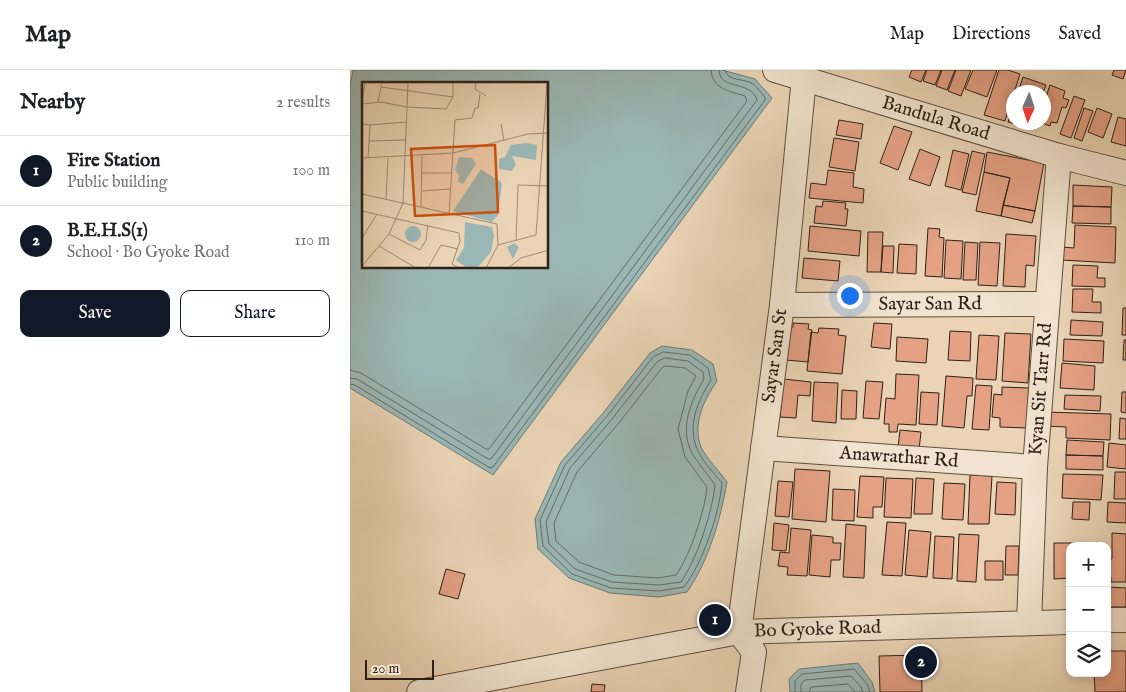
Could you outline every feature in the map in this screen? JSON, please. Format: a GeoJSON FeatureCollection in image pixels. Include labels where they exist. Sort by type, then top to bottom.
{"type":"FeatureCollection","features":[{"type":"Feature","properties":{"kind":"street","name":"Bandula Road"},"geometry":{"type":"LineString","coordinates":[[775,70],[1059,156],[1126,172]]}},
{"type":"Feature","properties":{"kind":"street","name":"Sayar San St"},"geometry":{"type":"LineString","coordinates":[[739,632],[782,305],[804,78]]}},
{"type":"Feature","properties":{"kind":"street","name":"Kyan Sit Tarr Rd"},"geometry":{"type":"LineString","coordinates":[[1029,623],[1035,468],[1059,156]]}},
{"type":"Feature","properties":{"kind":"street","name":"Sayar San Rd"},"geometry":{"type":"LineString","coordinates":[[782,305],[1047,304]]}},
{"type":"Feature","properties":{"kind":"street","name":"Anawrathar Rd"},"geometry":{"type":"LineString","coordinates":[[763,448],[1035,468]]}},
{"type":"Feature","properties":{"kind":"street"},"geometry":{"type":"LineString","coordinates":[[1111,620],[1126,620]]}},
{"type":"Feature","properties":{"kind":"street","name":"Bo Gyoke Road"},"geometry":{"type":"LineString","coordinates":[[419,692],[739,632],[1066,622]]}},
{"type":"Feature","properties":{"kind":"street"},"geometry":{"type":"LineString","coordinates":[[739,632],[754,652],[748,692]]}},
{"type":"Feature","properties":{"kind":"water"},"geometry":{"type":"Polygon","coordinates":[[[353,70],[722,70],[755,79],[772,98],[493,475],[350,388],[350,86],[353,70]]]}},
{"type":"Feature","properties":{"kind":"water"},"geometry":{"type":"Polygon","coordinates":[[[662,346],[692,350],[713,364],[717,381],[704,404],[698,430],[703,451],[727,482],[724,497],[713,540],[702,567],[687,592],[659,597],[610,593],[569,578],[538,549],[535,519],[561,462],[604,412],[650,353],[662,346]]]}},
{"type":"Feature","properties":{"kind":"water"},"geometry":{"type":"Polygon","coordinates":[[[858,663],[872,682],[875,692],[790,692],[789,679],[799,669],[858,663]]]}},
{"type":"Feature","properties":{"kind":"building"},"geometry":{"type":"Polygon","coordinates":[[[912,70],[926,70],[921,82],[909,77],[912,70]]]}},
{"type":"Feature","properties":{"kind":"building"},"geometry":{"type":"Polygon","coordinates":[[[927,70],[941,70],[935,85],[923,81],[927,70]]]}},
{"type":"Feature","properties":{"kind":"building"},"geometry":{"type":"Polygon","coordinates":[[[942,70],[955,70],[947,90],[936,86],[942,70]]]}},
{"type":"Feature","properties":{"kind":"building"},"geometry":{"type":"Polygon","coordinates":[[[956,70],[971,70],[961,96],[948,91],[956,70]]]}},
{"type":"Feature","properties":{"kind":"building"},"geometry":{"type":"Polygon","coordinates":[[[973,70],[997,70],[987,97],[965,89],[973,70]]]}},
{"type":"Feature","properties":{"kind":"building"},"geometry":{"type":"Polygon","coordinates":[[[999,70],[1008,70],[1020,74],[1016,85],[1006,85],[1005,121],[984,115],[999,70]]]}},
{"type":"Feature","properties":{"kind":"building"},"geometry":{"type":"Polygon","coordinates":[[[1114,70],[1126,70],[1123,79],[1112,75],[1114,70]]]}},
{"type":"Feature","properties":{"kind":"building"},"geometry":{"type":"Polygon","coordinates":[[[1023,77],[1046,85],[1020,85],[1023,77]]]}},
{"type":"Feature","properties":{"kind":"building"},"geometry":{"type":"Polygon","coordinates":[[[1051,85],[1065,91],[1063,98],[1069,100],[1066,108],[1062,107],[1057,123],[1051,122],[1051,85]]]}},
{"type":"Feature","properties":{"kind":"building"},"geometry":{"type":"Polygon","coordinates":[[[1074,96],[1085,100],[1071,138],[1060,134],[1074,96]]]}},
{"type":"Feature","properties":{"kind":"building"},"geometry":{"type":"Polygon","coordinates":[[[1084,108],[1093,111],[1082,141],[1074,138],[1084,108]]]}},
{"type":"Feature","properties":{"kind":"building"},"geometry":{"type":"Polygon","coordinates":[[[1097,108],[1112,114],[1103,138],[1088,132],[1097,108]]]}},
{"type":"Feature","properties":{"kind":"building"},"geometry":{"type":"Polygon","coordinates":[[[1118,117],[1126,119],[1126,146],[1111,142],[1118,117]]]}},
{"type":"Feature","properties":{"kind":"building"},"geometry":{"type":"Polygon","coordinates":[[[839,120],[863,124],[861,139],[836,135],[839,120]]]}},
{"type":"Feature","properties":{"kind":"building"},"geometry":{"type":"Polygon","coordinates":[[[894,126],[912,132],[898,170],[880,163],[894,126]]]}},
{"type":"Feature","properties":{"kind":"building"},"geometry":{"type":"Polygon","coordinates":[[[834,138],[859,142],[855,171],[829,167],[834,138]]]}},
{"type":"Feature","properties":{"kind":"building"},"geometry":{"type":"Polygon","coordinates":[[[920,149],[940,157],[930,186],[909,179],[920,149]]]}},
{"type":"Feature","properties":{"kind":"building"},"geometry":{"type":"Polygon","coordinates":[[[953,150],[969,154],[961,190],[945,186],[953,150]]]}},
{"type":"Feature","properties":{"kind":"building"},"geometry":{"type":"Polygon","coordinates":[[[972,151],[985,154],[976,195],[962,192],[972,151]]]}},
{"type":"Feature","properties":{"kind":"building"},"geometry":{"type":"Polygon","coordinates":[[[987,152],[1044,163],[1035,211],[1003,205],[1010,178],[984,172],[987,152]]]}},
{"type":"Feature","properties":{"kind":"building"},"geometry":{"type":"Polygon","coordinates":[[[828,170],[854,173],[853,187],[864,189],[863,203],[809,198],[811,183],[826,185],[828,170]]]}},
{"type":"Feature","properties":{"kind":"building"},"geometry":{"type":"Polygon","coordinates":[[[984,172],[1010,178],[1001,216],[976,211],[984,172]]]}},
{"type":"Feature","properties":{"kind":"building"},"geometry":{"type":"Polygon","coordinates":[[[1073,185],[1112,187],[1111,207],[1073,206],[1073,185]]]}},
{"type":"Feature","properties":{"kind":"building"},"geometry":{"type":"Polygon","coordinates":[[[823,201],[846,203],[845,209],[848,209],[846,226],[814,223],[816,206],[822,207],[823,201]]]}},
{"type":"Feature","properties":{"kind":"building"},"geometry":{"type":"Polygon","coordinates":[[[1003,205],[1035,211],[1032,223],[1001,216],[1003,205]]]}},
{"type":"Feature","properties":{"kind":"building"},"geometry":{"type":"Polygon","coordinates":[[[1073,206],[1111,207],[1111,224],[1072,223],[1073,206]]]}},
{"type":"Feature","properties":{"kind":"building"},"geometry":{"type":"Polygon","coordinates":[[[1075,225],[1116,227],[1115,263],[1061,260],[1062,247],[1074,248],[1075,225]]]}},
{"type":"Feature","properties":{"kind":"building"},"geometry":{"type":"Polygon","coordinates":[[[810,226],[861,231],[859,256],[808,251],[810,226]]]}},
{"type":"Feature","properties":{"kind":"building"},"geometry":{"type":"Polygon","coordinates":[[[928,228],[940,229],[939,237],[944,238],[942,277],[925,276],[928,228]]]}},
{"type":"Feature","properties":{"kind":"building"},"geometry":{"type":"Polygon","coordinates":[[[868,232],[883,232],[881,272],[867,272],[868,232]]]}},
{"type":"Feature","properties":{"kind":"building"},"geometry":{"type":"Polygon","coordinates":[[[1006,234],[1036,236],[1034,266],[1026,265],[1025,287],[1003,286],[1006,234]]]}},
{"type":"Feature","properties":{"kind":"building"},"geometry":{"type":"Polygon","coordinates":[[[946,240],[963,241],[961,279],[944,278],[946,240]]]}},
{"type":"Feature","properties":{"kind":"building"},"geometry":{"type":"Polygon","coordinates":[[[965,242],[978,243],[976,280],[963,280],[965,242]]]}},
{"type":"Feature","properties":{"kind":"building"},"geometry":{"type":"Polygon","coordinates":[[[980,242],[1000,243],[997,286],[978,285],[980,242]]]}},
{"type":"Feature","properties":{"kind":"building"},"geometry":{"type":"Polygon","coordinates":[[[899,244],[917,245],[916,274],[897,273],[899,244]]]}},
{"type":"Feature","properties":{"kind":"building"},"geometry":{"type":"Polygon","coordinates":[[[883,246],[894,246],[893,273],[881,272],[883,246]]]}},
{"type":"Feature","properties":{"kind":"building"},"geometry":{"type":"Polygon","coordinates":[[[804,258],[840,261],[838,281],[802,278],[804,258]]]}},
{"type":"Feature","properties":{"kind":"building"},"geometry":{"type":"Polygon","coordinates":[[[1073,265],[1098,266],[1097,278],[1105,278],[1105,287],[1072,286],[1073,265]]]}},
{"type":"Feature","properties":{"kind":"building"},"geometry":{"type":"Polygon","coordinates":[[[1073,289],[1093,289],[1092,302],[1101,302],[1101,313],[1072,312],[1073,289]]]}},
{"type":"Feature","properties":{"kind":"building"},"geometry":{"type":"Polygon","coordinates":[[[1123,308],[1126,308],[1126,335],[1122,335],[1123,308]]]}},
{"type":"Feature","properties":{"kind":"building"},"geometry":{"type":"Polygon","coordinates":[[[1071,320],[1103,322],[1102,336],[1070,335],[1071,320]]]}},
{"type":"Feature","properties":{"kind":"building"},"geometry":{"type":"Polygon","coordinates":[[[793,323],[809,324],[808,329],[812,330],[808,362],[786,360],[790,327],[793,327],[793,323]]]}},
{"type":"Feature","properties":{"kind":"building"},"geometry":{"type":"Polygon","coordinates":[[[874,323],[892,324],[890,349],[871,347],[874,323]]]}},
{"type":"Feature","properties":{"kind":"building"},"geometry":{"type":"Polygon","coordinates":[[[819,328],[839,329],[838,335],[846,336],[842,374],[807,371],[811,332],[818,333],[819,328]]]}},
{"type":"Feature","properties":{"kind":"building"},"geometry":{"type":"Polygon","coordinates":[[[950,331],[971,332],[970,361],[948,360],[950,331]]]}},
{"type":"Feature","properties":{"kind":"building"},"geometry":{"type":"Polygon","coordinates":[[[1005,333],[1031,334],[1028,383],[1002,381],[1005,333]]]}},
{"type":"Feature","properties":{"kind":"building"},"geometry":{"type":"Polygon","coordinates":[[[979,335],[999,336],[996,380],[976,379],[979,335]]]}},
{"type":"Feature","properties":{"kind":"building"},"geometry":{"type":"Polygon","coordinates":[[[897,337],[928,339],[926,363],[896,361],[897,337]]]}},
{"type":"Feature","properties":{"kind":"building"},"geometry":{"type":"Polygon","coordinates":[[[1064,339],[1104,341],[1103,363],[1063,361],[1064,339]]]}},
{"type":"Feature","properties":{"kind":"building"},"geometry":{"type":"Polygon","coordinates":[[[1124,340],[1126,340],[1126,360],[1123,360],[1124,340]]]}},
{"type":"Feature","properties":{"kind":"building"},"geometry":{"type":"Polygon","coordinates":[[[1062,363],[1095,366],[1094,390],[1060,388],[1062,363]]]}},
{"type":"Feature","properties":{"kind":"building"},"geometry":{"type":"Polygon","coordinates":[[[896,374],[919,375],[916,425],[898,424],[897,432],[889,432],[889,424],[884,424],[886,398],[895,399],[896,374]]]}},
{"type":"Feature","properties":{"kind":"building"},"geometry":{"type":"Polygon","coordinates":[[[946,376],[973,378],[972,396],[967,396],[964,428],[942,426],[946,376]]]}},
{"type":"Feature","properties":{"kind":"building"},"geometry":{"type":"Polygon","coordinates":[[[784,379],[811,382],[810,396],[798,395],[796,418],[780,417],[784,379]]]}},
{"type":"Feature","properties":{"kind":"building"},"geometry":{"type":"Polygon","coordinates":[[[866,381],[883,382],[879,419],[863,418],[866,381]]]}},
{"type":"Feature","properties":{"kind":"building"},"geometry":{"type":"Polygon","coordinates":[[[814,382],[838,383],[836,423],[812,421],[814,382]]]}},
{"type":"Feature","properties":{"kind":"building"},"geometry":{"type":"Polygon","coordinates":[[[976,385],[992,386],[989,430],[972,429],[976,385]]]}},
{"type":"Feature","properties":{"kind":"building"},"geometry":{"type":"Polygon","coordinates":[[[1002,387],[1029,388],[1027,428],[1000,427],[1000,418],[992,417],[994,394],[1002,395],[1002,387]]]}},
{"type":"Feature","properties":{"kind":"building"},"geometry":{"type":"Polygon","coordinates":[[[842,390],[857,391],[856,419],[841,419],[842,390]]]}},
{"type":"Feature","properties":{"kind":"building"},"geometry":{"type":"Polygon","coordinates":[[[921,392],[939,393],[937,425],[919,424],[921,392]]]}},
{"type":"Feature","properties":{"kind":"building"},"geometry":{"type":"Polygon","coordinates":[[[1122,392],[1126,392],[1126,413],[1121,412],[1122,392]]]}},
{"type":"Feature","properties":{"kind":"building"},"geometry":{"type":"Polygon","coordinates":[[[1065,395],[1101,396],[1100,411],[1064,409],[1065,395]]]}},
{"type":"Feature","properties":{"kind":"building"},"geometry":{"type":"Polygon","coordinates":[[[1045,412],[1111,414],[1110,440],[1066,438],[1066,427],[1045,426],[1045,412]]]}},
{"type":"Feature","properties":{"kind":"building"},"geometry":{"type":"Polygon","coordinates":[[[1120,418],[1126,419],[1126,439],[1119,439],[1120,418]]]}},
{"type":"Feature","properties":{"kind":"building"},"geometry":{"type":"Polygon","coordinates":[[[900,430],[921,432],[919,450],[898,448],[900,430]]]}},
{"type":"Feature","properties":{"kind":"building"},"geometry":{"type":"Polygon","coordinates":[[[1067,440],[1104,442],[1103,456],[1066,455],[1067,440]]]}},
{"type":"Feature","properties":{"kind":"building"},"geometry":{"type":"Polygon","coordinates":[[[1109,443],[1126,445],[1126,469],[1107,467],[1109,443]]]}},
{"type":"Feature","properties":{"kind":"building"},"geometry":{"type":"Polygon","coordinates":[[[1066,455],[1103,456],[1103,470],[1066,469],[1066,455]]]}},
{"type":"Feature","properties":{"kind":"building"},"geometry":{"type":"Polygon","coordinates":[[[795,469],[830,471],[826,522],[792,519],[795,469]]]}},
{"type":"Feature","properties":{"kind":"building"},"geometry":{"type":"Polygon","coordinates":[[[1115,472],[1126,472],[1126,499],[1114,499],[1115,472]]]}},
{"type":"Feature","properties":{"kind":"building"},"geometry":{"type":"Polygon","coordinates":[[[1063,474],[1103,475],[1101,500],[1062,498],[1063,474]]]}},
{"type":"Feature","properties":{"kind":"building"},"geometry":{"type":"Polygon","coordinates":[[[970,475],[992,476],[989,524],[968,524],[970,475]]]}},
{"type":"Feature","properties":{"kind":"building"},"geometry":{"type":"Polygon","coordinates":[[[860,476],[884,477],[882,507],[873,507],[873,518],[857,517],[860,476]]]}},
{"type":"Feature","properties":{"kind":"building"},"geometry":{"type":"Polygon","coordinates":[[[886,478],[913,479],[911,518],[884,517],[886,478]]]}},
{"type":"Feature","properties":{"kind":"building"},"geometry":{"type":"Polygon","coordinates":[[[916,478],[934,479],[932,514],[914,514],[916,478]]]}},
{"type":"Feature","properties":{"kind":"building"},"geometry":{"type":"Polygon","coordinates":[[[778,481],[793,482],[789,517],[775,516],[778,481]]]}},
{"type":"Feature","properties":{"kind":"building"},"geometry":{"type":"Polygon","coordinates":[[[997,482],[1016,483],[1015,515],[995,514],[997,482]]]}},
{"type":"Feature","properties":{"kind":"building"},"geometry":{"type":"Polygon","coordinates":[[[944,483],[965,484],[963,520],[942,519],[944,483]]]}},
{"type":"Feature","properties":{"kind":"building"},"geometry":{"type":"Polygon","coordinates":[[[833,489],[855,490],[854,521],[832,520],[833,489]]]}},
{"type":"Feature","properties":{"kind":"building"},"geometry":{"type":"Polygon","coordinates":[[[1073,502],[1090,502],[1089,520],[1072,519],[1073,502]]]}},
{"type":"Feature","properties":{"kind":"building"},"geometry":{"type":"Polygon","coordinates":[[[1108,502],[1126,503],[1126,523],[1107,522],[1108,502]]]}},
{"type":"Feature","properties":{"kind":"building"},"geometry":{"type":"Polygon","coordinates":[[[887,522],[906,523],[902,576],[882,575],[887,522]]]}},
{"type":"Feature","properties":{"kind":"building"},"geometry":{"type":"Polygon","coordinates":[[[774,523],[789,525],[786,551],[772,550],[774,523]]]}},
{"type":"Feature","properties":{"kind":"building"},"geometry":{"type":"Polygon","coordinates":[[[846,524],[866,526],[864,578],[843,577],[846,524]]]}},
{"type":"Feature","properties":{"kind":"building"},"geometry":{"type":"Polygon","coordinates":[[[791,528],[811,530],[807,576],[787,575],[788,567],[778,566],[780,552],[789,553],[791,528]]]}},
{"type":"Feature","properties":{"kind":"building"},"geometry":{"type":"Polygon","coordinates":[[[909,530],[931,532],[927,577],[905,575],[909,530]]]}},
{"type":"Feature","properties":{"kind":"building"},"geometry":{"type":"Polygon","coordinates":[[[1112,533],[1126,534],[1126,582],[1111,582],[1112,533]]]}},
{"type":"Feature","properties":{"kind":"building"},"geometry":{"type":"Polygon","coordinates":[[[959,534],[979,535],[976,582],[957,581],[959,534]]]}},
{"type":"Feature","properties":{"kind":"building"},"geometry":{"type":"Polygon","coordinates":[[[812,535],[833,537],[833,543],[841,543],[840,560],[831,560],[830,577],[809,575],[812,535]]]}},
{"type":"Feature","properties":{"kind":"building"},"geometry":{"type":"Polygon","coordinates":[[[935,536],[954,537],[952,579],[933,578],[935,536]]]}},
{"type":"Feature","properties":{"kind":"building"},"geometry":{"type":"Polygon","coordinates":[[[1054,543],[1066,543],[1066,578],[1054,579],[1054,543]]]}},
{"type":"Feature","properties":{"kind":"building"},"geometry":{"type":"Polygon","coordinates":[[[1006,546],[1019,546],[1018,575],[1005,575],[1006,546]]]}},
{"type":"Feature","properties":{"kind":"building"},"geometry":{"type":"Polygon","coordinates":[[[985,561],[1003,561],[1003,580],[985,580],[985,561]]]}},
{"type":"Feature","properties":{"kind":"building"},"geometry":{"type":"Polygon","coordinates":[[[446,569],[465,574],[458,599],[439,594],[446,569]]]}},
{"type":"Feature","properties":{"kind":"building"},"geometry":{"type":"Polygon","coordinates":[[[1111,587],[1126,588],[1126,607],[1111,607],[1111,587]]]}},
{"type":"Feature","properties":{"kind":"building"},"geometry":{"type":"Polygon","coordinates":[[[699,613],[732,613],[732,628],[699,628],[699,613]]]}},
{"type":"Feature","properties":{"kind":"building"},"geometry":{"type":"Polygon","coordinates":[[[1111,651],[1126,651],[1126,692],[1095,692],[1094,677],[1111,677],[1111,651]]]}},
{"type":"Feature","properties":{"kind":"building"},"geometry":{"type":"Polygon","coordinates":[[[921,655],[922,692],[880,692],[879,656],[921,655]]]}},
{"type":"Feature","properties":{"kind":"building"},"geometry":{"type":"Polygon","coordinates":[[[592,684],[605,685],[604,692],[591,692],[592,684]]]}},
{"type":"Feature","properties":{"kind":"place","name":"Fire Station"},"geometry":{"type":"Point","coordinates":[715,620]}},
{"type":"Feature","properties":{"kind":"place","name":"B.E.H.S(1)"},"geometry":{"type":"Point","coordinates":[921,662]}}]}
